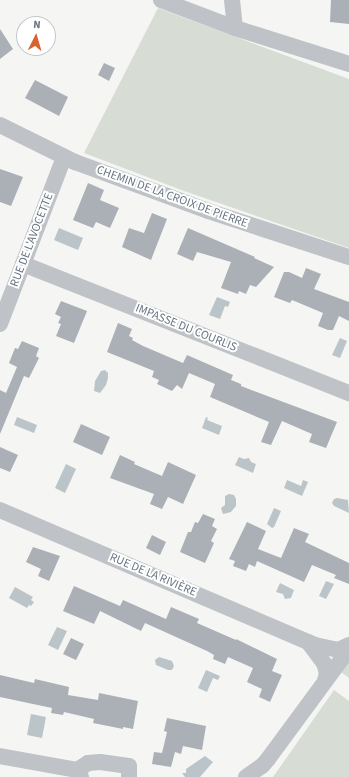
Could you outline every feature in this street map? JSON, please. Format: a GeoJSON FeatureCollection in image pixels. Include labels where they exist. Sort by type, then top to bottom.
{"type":"FeatureCollection","features":[{"type":"Feature","properties":{"kind":"street"},"geometry":{"type":"LineString","coordinates":[[161,0],[235,28],[349,64]]}},
{"type":"Feature","properties":{"kind":"street"},"geometry":{"type":"LineString","coordinates":[[232,0],[235,28]]}},
{"type":"Feature","properties":{"kind":"street","name":"CHEMIN DE LA CROIX DE PIERRE"},"geometry":{"type":"LineString","coordinates":[[0,125],[64,157],[208,211],[349,257]]}},
{"type":"Feature","properties":{"kind":"street","name":"RUE DE L'AVOCETTE"},"geometry":{"type":"LineString","coordinates":[[0,324],[64,157]]}},
{"type":"Feature","properties":{"kind":"street","name":"IMPASSE DU COURLIS"},"geometry":{"type":"LineString","coordinates":[[23,264],[349,392]]}},
{"type":"Feature","properties":{"kind":"street","name":"RUE DE LA RIVIÈRE"},"geometry":{"type":"LineString","coordinates":[[0,510],[307,641],[326,648],[338,650],[349,645]]}},
{"type":"Feature","properties":{"kind":"street","name":"RUE DE LA RIVIÈRE"},"geometry":{"type":"LineString","coordinates":[[307,641],[324,663],[327,673],[325,681]]}},
{"type":"Feature","properties":{"kind":"street"},"geometry":{"type":"LineString","coordinates":[[246,777],[262,766],[268,759],[349,649]]}},
{"type":"Feature","properties":{"kind":"street"},"geometry":{"type":"LineString","coordinates":[[0,756],[79,774],[88,762],[129,766],[129,777]]}},
{"type":"Feature","properties":{"kind":"shaded area"},"geometry":{"type":"Polygon","coordinates":[[[158,8],[349,79],[349,248],[184,191],[84,153],[158,8]]]}},
{"type":"Feature","properties":{"kind":"shaded area"},"geometry":{"type":"Polygon","coordinates":[[[59,228],[83,238],[78,250],[54,240],[59,228]]]}},
{"type":"Feature","properties":{"kind":"shaded area"},"geometry":{"type":"Polygon","coordinates":[[[217,297],[230,302],[228,307],[225,306],[220,319],[209,315],[217,297]]]}},
{"type":"Feature","properties":{"kind":"shaded area"},"geometry":{"type":"Polygon","coordinates":[[[340,338],[347,341],[340,358],[332,355],[340,338]]]}},
{"type":"Feature","properties":{"kind":"shaded area"},"geometry":{"type":"Polygon","coordinates":[[[105,370],[108,373],[106,385],[100,393],[94,391],[95,381],[101,371],[105,370]]]}},
{"type":"Feature","properties":{"kind":"shaded area"},"geometry":{"type":"Polygon","coordinates":[[[17,417],[37,425],[34,433],[14,425],[17,417]]]}},
{"type":"Feature","properties":{"kind":"shaded area"},"geometry":{"type":"Polygon","coordinates":[[[206,417],[208,418],[207,420],[222,426],[219,435],[202,428],[206,417]]]}},
{"type":"Feature","properties":{"kind":"shaded area"},"geometry":{"type":"Polygon","coordinates":[[[239,457],[244,459],[249,458],[251,462],[256,464],[253,473],[235,465],[239,457]]]}},
{"type":"Feature","properties":{"kind":"shaded area"},"geometry":{"type":"Polygon","coordinates":[[[66,464],[76,469],[65,493],[55,488],[66,464]]]}},
{"type":"Feature","properties":{"kind":"shaded area"},"geometry":{"type":"Polygon","coordinates":[[[287,480],[301,486],[303,480],[308,482],[302,496],[284,488],[287,480]]]}},
{"type":"Feature","properties":{"kind":"shaded area"},"geometry":{"type":"Polygon","coordinates":[[[229,494],[234,495],[236,499],[236,506],[231,512],[223,514],[221,508],[225,505],[225,496],[229,494]]]}},
{"type":"Feature","properties":{"kind":"shaded area"},"geometry":{"type":"Polygon","coordinates":[[[337,498],[348,500],[349,513],[334,506],[332,503],[334,499],[337,498]]]}},
{"type":"Feature","properties":{"kind":"shaded area"},"geometry":{"type":"Polygon","coordinates":[[[274,508],[281,511],[274,527],[272,528],[267,524],[274,508]]]}},
{"type":"Feature","properties":{"kind":"shaded area"},"geometry":{"type":"Polygon","coordinates":[[[326,581],[334,584],[326,599],[319,596],[326,581]]]}},
{"type":"Feature","properties":{"kind":"shaded area"},"geometry":{"type":"Polygon","coordinates":[[[280,583],[294,590],[291,598],[285,599],[283,594],[276,592],[280,583]]]}},
{"type":"Feature","properties":{"kind":"shaded area"},"geometry":{"type":"Polygon","coordinates":[[[15,587],[33,597],[31,600],[34,602],[31,606],[29,605],[27,608],[9,598],[15,587]]]}},
{"type":"Feature","properties":{"kind":"shaded area"},"geometry":{"type":"Polygon","coordinates":[[[57,627],[67,631],[58,650],[48,645],[57,627]]]}},
{"type":"Feature","properties":{"kind":"shaded area"},"geometry":{"type":"Polygon","coordinates":[[[159,657],[172,661],[174,666],[172,670],[156,665],[155,660],[159,657]]]}},
{"type":"Feature","properties":{"kind":"shaded area"},"geometry":{"type":"Polygon","coordinates":[[[349,661],[349,678],[341,672],[349,661]]]}},
{"type":"Feature","properties":{"kind":"shaded area"},"geometry":{"type":"Polygon","coordinates":[[[206,670],[220,676],[218,680],[213,678],[207,692],[198,688],[206,670]]]}},
{"type":"Feature","properties":{"kind":"shaded area"},"geometry":{"type":"Polygon","coordinates":[[[334,690],[349,701],[349,777],[273,777],[334,690]]]}},
{"type":"Feature","properties":{"kind":"shaded area"},"geometry":{"type":"Polygon","coordinates":[[[31,714],[46,717],[42,738],[27,735],[31,714]]]}},
{"type":"Feature","properties":{"kind":"shaded area"},"geometry":{"type":"Polygon","coordinates":[[[205,756],[213,762],[200,777],[185,777],[182,773],[186,773],[186,769],[205,756]]]}},
{"type":"Feature","properties":{"kind":"building"},"geometry":{"type":"Polygon","coordinates":[[[331,0],[349,0],[349,24],[330,22],[331,0]]]}},
{"type":"Feature","properties":{"kind":"building"},"geometry":{"type":"Polygon","coordinates":[[[0,29],[13,49],[0,59],[0,29]]]}},
{"type":"Feature","properties":{"kind":"building"},"geometry":{"type":"Polygon","coordinates":[[[104,63],[115,68],[109,81],[98,75],[104,63]]]}},
{"type":"Feature","properties":{"kind":"building"},"geometry":{"type":"Polygon","coordinates":[[[35,80],[68,97],[59,116],[25,98],[35,80]]]}},
{"type":"Feature","properties":{"kind":"building"},"geometry":{"type":"Polygon","coordinates":[[[0,169],[23,177],[11,206],[0,202],[0,169]]]}},
{"type":"Feature","properties":{"kind":"building"},"geometry":{"type":"Polygon","coordinates":[[[88,183],[104,190],[100,200],[119,208],[110,228],[96,222],[93,228],[73,220],[88,183]]]}},
{"type":"Feature","properties":{"kind":"building"},"geometry":{"type":"Polygon","coordinates":[[[152,213],[167,219],[151,260],[122,247],[129,228],[144,233],[152,213]]]}},
{"type":"Feature","properties":{"kind":"building"},"geometry":{"type":"Polygon","coordinates":[[[188,228],[255,257],[254,258],[274,267],[256,287],[250,285],[246,294],[239,291],[238,294],[221,288],[231,262],[197,252],[193,261],[177,254],[188,228]]]}},
{"type":"Feature","properties":{"kind":"building"},"geometry":{"type":"Polygon","coordinates":[[[306,268],[321,274],[314,289],[349,302],[349,321],[339,316],[333,330],[328,330],[318,326],[323,313],[292,300],[290,303],[274,297],[284,272],[289,272],[302,278],[306,268]]]}},
{"type":"Feature","properties":{"kind":"building"},"geometry":{"type":"Polygon","coordinates":[[[61,301],[87,311],[74,343],[56,336],[61,324],[58,323],[61,317],[55,314],[61,301]]]}},
{"type":"Feature","properties":{"kind":"building"},"geometry":{"type":"Polygon","coordinates":[[[118,323],[132,329],[129,336],[133,338],[132,340],[143,346],[183,363],[187,355],[233,375],[231,380],[241,384],[241,386],[337,422],[326,448],[309,442],[312,434],[282,421],[271,445],[261,442],[269,422],[210,397],[215,384],[189,373],[182,389],[177,385],[172,391],[157,384],[159,380],[152,377],[154,371],[107,352],[118,323]]]}},
{"type":"Feature","properties":{"kind":"building"},"geometry":{"type":"Polygon","coordinates":[[[22,341],[39,348],[36,356],[39,358],[29,378],[24,376],[0,434],[0,390],[6,393],[17,367],[9,363],[15,348],[18,349],[22,341]]]}},
{"type":"Feature","properties":{"kind":"building"},"geometry":{"type":"Polygon","coordinates":[[[81,424],[110,437],[102,455],[73,442],[81,424]]]}},
{"type":"Feature","properties":{"kind":"building"},"geometry":{"type":"Polygon","coordinates":[[[0,447],[18,455],[10,472],[0,468],[0,447]]]}},
{"type":"Feature","properties":{"kind":"building"},"geometry":{"type":"Polygon","coordinates":[[[120,455],[135,462],[134,464],[162,476],[168,462],[196,475],[183,504],[168,497],[162,509],[150,504],[154,494],[110,478],[120,455]]]}},
{"type":"Feature","properties":{"kind":"building"},"geometry":{"type":"Polygon","coordinates":[[[203,514],[215,519],[212,526],[217,529],[211,541],[214,543],[205,563],[180,552],[188,532],[191,532],[195,522],[198,523],[203,514]]]}},
{"type":"Feature","properties":{"kind":"building"},"geometry":{"type":"Polygon","coordinates":[[[247,522],[266,531],[258,549],[281,558],[294,528],[309,534],[305,542],[349,563],[349,584],[334,578],[336,575],[312,565],[304,582],[257,561],[255,567],[249,564],[246,571],[233,566],[235,561],[229,559],[247,522]]]}},
{"type":"Feature","properties":{"kind":"building"},"geometry":{"type":"Polygon","coordinates":[[[152,535],[166,542],[160,555],[146,548],[152,535]]]}},
{"type":"Feature","properties":{"kind":"building"},"geometry":{"type":"Polygon","coordinates":[[[33,547],[60,556],[49,581],[38,576],[41,569],[26,562],[33,547]]]}},
{"type":"Feature","properties":{"kind":"building"},"geometry":{"type":"Polygon","coordinates":[[[74,586],[120,606],[123,600],[166,619],[171,607],[199,619],[197,623],[236,639],[277,659],[272,671],[282,675],[270,702],[259,697],[262,689],[247,682],[253,668],[228,657],[225,664],[213,659],[214,655],[207,651],[145,623],[141,631],[100,611],[94,624],[63,611],[74,586]]]}},
{"type":"Feature","properties":{"kind":"building"},"geometry":{"type":"Polygon","coordinates":[[[71,638],[84,644],[76,660],[63,654],[71,638]]]}},
{"type":"Feature","properties":{"kind":"building"},"geometry":{"type":"Polygon","coordinates":[[[0,675],[34,683],[35,679],[69,687],[68,695],[98,700],[99,693],[138,701],[133,729],[123,727],[123,729],[93,723],[94,719],[64,712],[63,715],[51,713],[52,708],[0,697],[0,675]]]}},
{"type":"Feature","properties":{"kind":"building"},"geometry":{"type":"Polygon","coordinates":[[[167,718],[206,726],[202,750],[183,746],[181,754],[175,752],[171,767],[152,764],[154,752],[162,753],[167,732],[164,731],[167,718]]]}}]}
